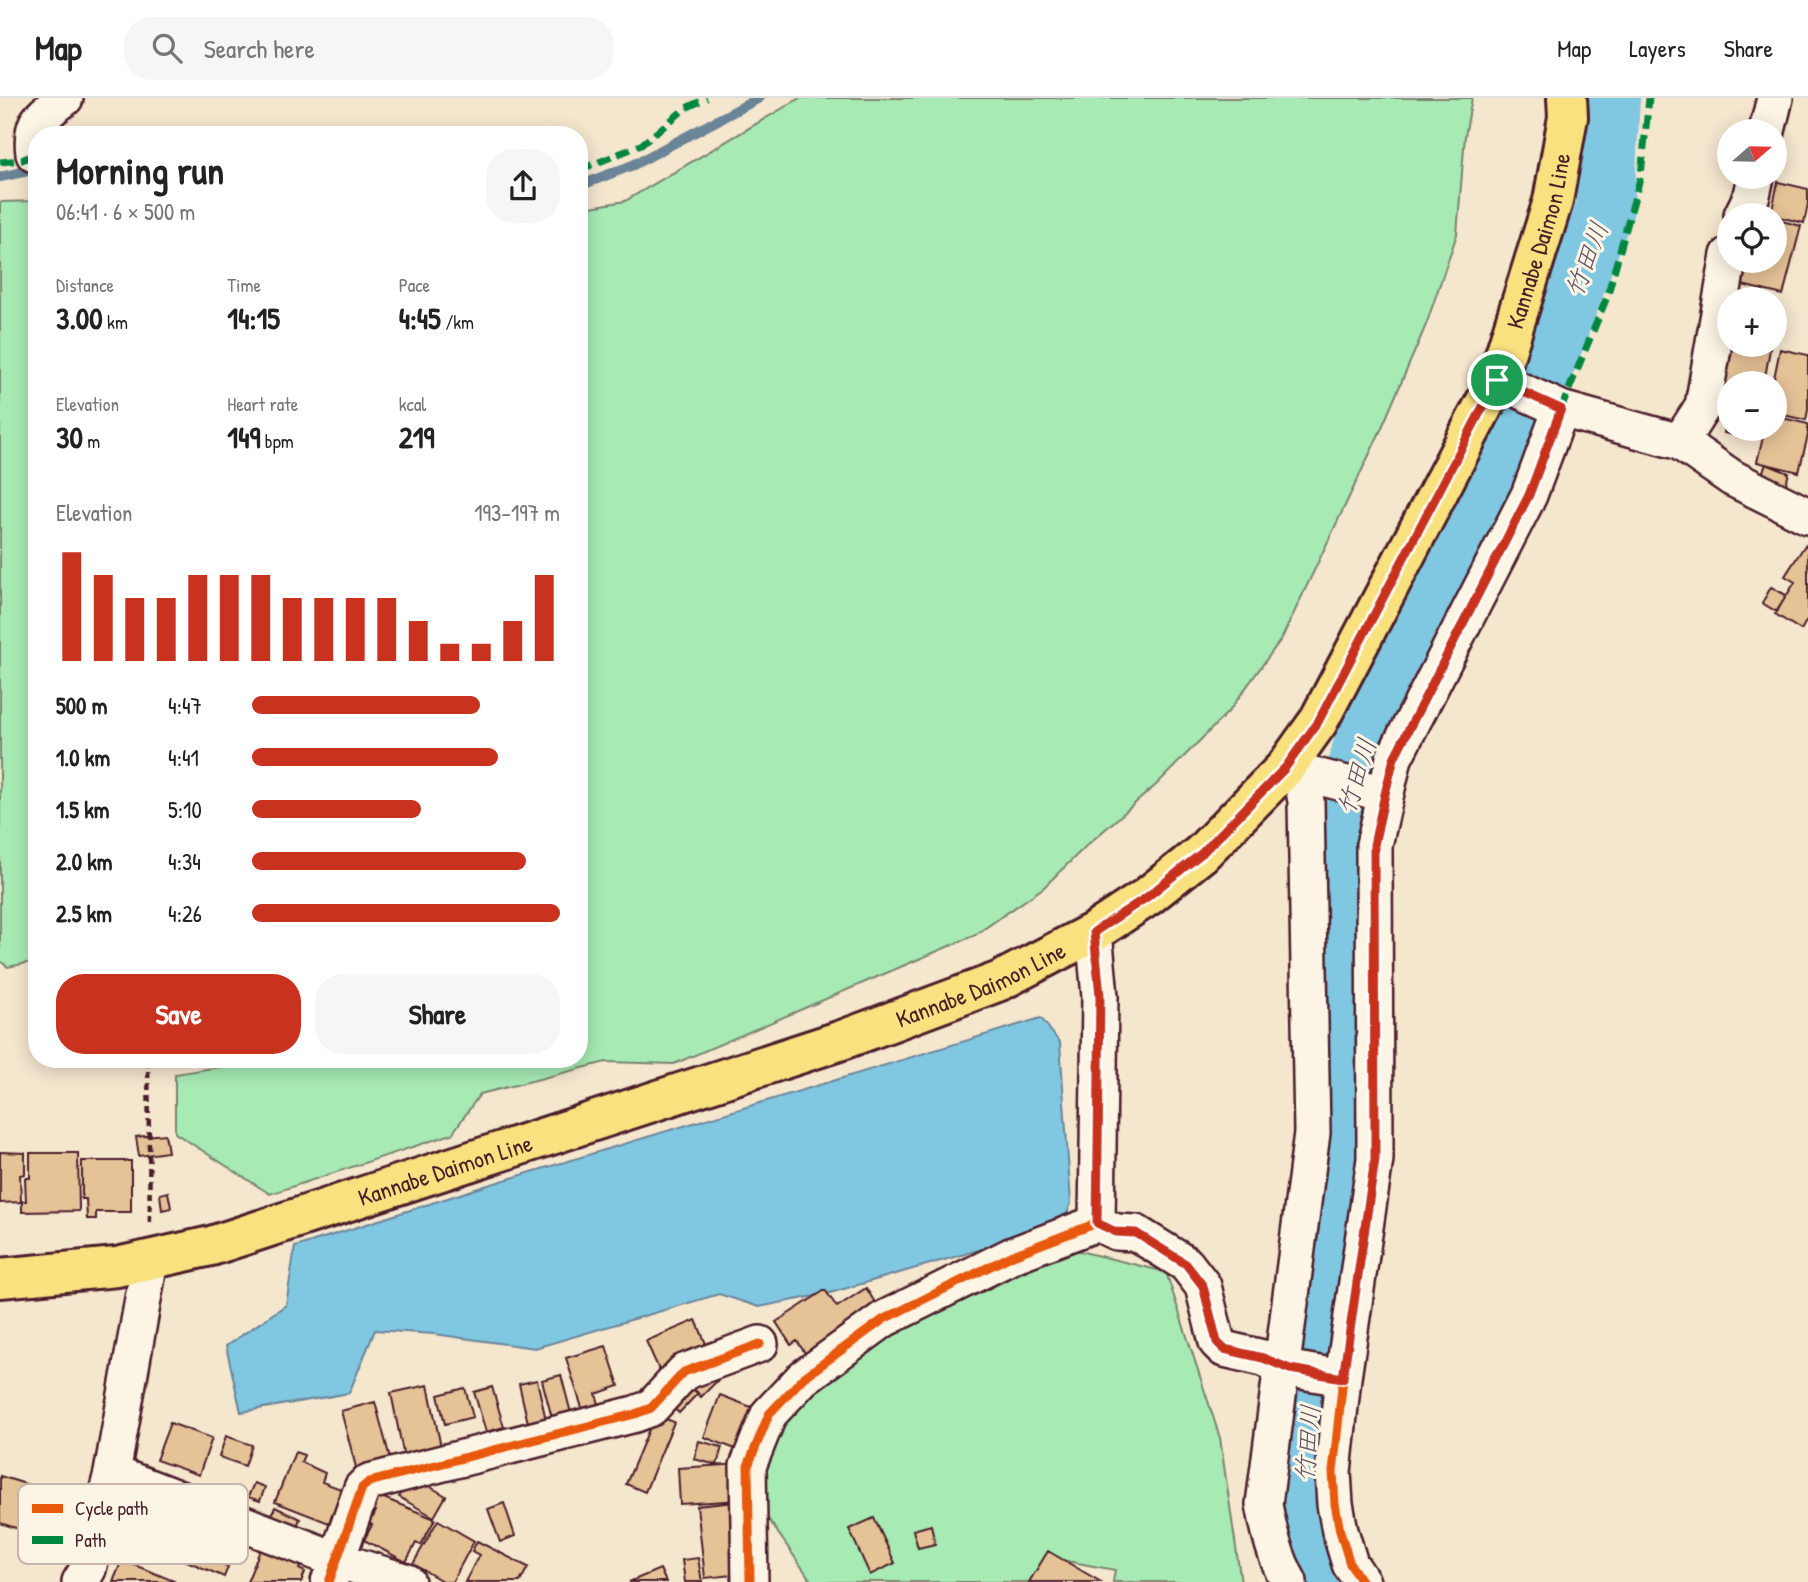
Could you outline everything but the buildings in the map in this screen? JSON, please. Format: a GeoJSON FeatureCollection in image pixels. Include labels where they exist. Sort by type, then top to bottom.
{"type":"FeatureCollection","features":[{"type":"Feature","properties":{"kind":"main road","name":"Kannabe Daimon Line"},"geometry":{"type":"LineString","coordinates":[[0,1278],[117,1267],[237,1237],[842,1040],[1000,981],[1094,932],[1147,897],[1302,774],[1318,722],[1507,384],[1553,201],[1568,117],[1567,98]]}},
{"type":"Feature","properties":{"kind":"street"},"geometry":{"type":"LineString","coordinates":[[35,126],[37,120],[65,98]]}},
{"type":"Feature","properties":{"kind":"street"},"geometry":{"type":"LineString","coordinates":[[1770,119],[1775,98]]}},
{"type":"Feature","properties":{"kind":"street"},"geometry":{"type":"LineString","coordinates":[[1681,442],[1703,406],[1726,273]]}},
{"type":"Feature","properties":{"kind":"street"},"geometry":{"type":"LineString","coordinates":[[1507,384],[1556,407],[1681,442],[1732,478],[1806,509]]}},
{"type":"Feature","properties":{"kind":"street"},"geometry":{"type":"LineString","coordinates":[[1362,1582],[1350,1564],[1340,1531],[1335,1504],[1334,1472],[1340,1378],[1375,1159],[1374,845],[1381,793],[1394,758],[1529,495],[1556,407]]}},
{"type":"Feature","properties":{"kind":"street"},"geometry":{"type":"LineString","coordinates":[[1289,1582],[1279,1565],[1264,1504],[1286,1368],[1312,1133],[1306,801],[1302,774],[1381,793]]}},
{"type":"Feature","properties":{"kind":"street"},"geometry":{"type":"LineString","coordinates":[[1094,932],[1100,996],[1097,1223]]}},
{"type":"Feature","properties":{"kind":"street"},"geometry":{"type":"LineString","coordinates":[[750,1582],[748,1466],[769,1414],[803,1378],[884,1319],[1013,1255],[1097,1223],[1116,1232],[1136,1233],[1186,1264],[1203,1286],[1217,1342],[1224,1349],[1263,1358],[1286,1368],[1340,1378]]}},
{"type":"Feature","properties":{"kind":"street"},"geometry":{"type":"LineString","coordinates":[[110,1484],[150,1260]]}},
{"type":"Feature","properties":{"kind":"street"},"geometry":{"type":"LineString","coordinates":[[333,1571],[362,1488],[369,1482],[635,1414],[651,1408],[684,1372],[760,1345]]}},
{"type":"Feature","properties":{"kind":"street"},"geometry":{"type":"LineString","coordinates":[[113,1473],[138,1484]]}},
{"type":"Feature","properties":{"kind":"street"},"geometry":{"type":"LineString","coordinates":[[248,1533],[333,1571],[407,1582]]}},
{"type":"Feature","properties":{"kind":"street"},"geometry":{"type":"LineString","coordinates":[[80,1582],[89,1564]]}},
{"type":"Feature","properties":{"kind":"path"},"geometry":{"type":"LineString","coordinates":[[148,1068],[150,1260]]}},
{"type":"Feature","properties":{"kind":"green space"},"geometry":{"type":"Polygon","coordinates":[[[800,98],[1472,98],[1465,136],[1457,234],[1426,325],[1380,432],[1282,638],[1229,711],[1156,785],[1043,888],[975,935],[674,1064],[606,1062],[588,1067],[588,207],[625,201],[800,98]]]}},
{"type":"Feature","properties":{"kind":"green space"},"geometry":{"type":"Polygon","coordinates":[[[28,201],[28,963],[8,967],[0,961],[0,202],[28,201]]]}},
{"type":"Feature","properties":{"kind":"green space"},"geometry":{"type":"Polygon","coordinates":[[[212,1068],[582,1068],[480,1094],[452,1134],[270,1194],[175,1133],[175,1074],[212,1068]]]}},
{"type":"Feature","properties":{"kind":"green space"},"geometry":{"type":"Polygon","coordinates":[[[1071,1249],[1166,1272],[1220,1438],[1241,1582],[1113,1582],[1115,1570],[1045,1557],[1036,1582],[812,1582],[769,1520],[755,1506],[770,1435],[819,1381],[878,1342],[1071,1249]]]}},
{"type":"Feature","properties":{"kind":"water"},"geometry":{"type":"Polygon","coordinates":[[[1041,1018],[1060,1043],[1071,1203],[1067,1214],[1027,1236],[830,1293],[759,1307],[719,1294],[535,1348],[434,1334],[375,1330],[349,1393],[241,1412],[226,1346],[286,1305],[295,1247],[485,1186],[1041,1018]]]}},
{"type":"Feature","properties":{"kind":"waterway"},"geometry":{"type":"LineString","coordinates":[[588,182],[633,165],[759,98]]}},
{"type":"Feature","properties":{"kind":"waterway","name":"竹田川"},"geometry":{"type":"LineString","coordinates":[[1323,1582],[1302,1529],[1303,1470],[1345,1101],[1341,820],[1363,743],[1549,357],[1605,208],[1611,98]]}},
{"type":"Feature","properties":{"kind":"waterway"},"geometry":{"type":"LineString","coordinates":[[0,177],[28,171]]}},
{"type":"Feature","properties":{"kind":"marked path"},"geometry":{"type":"LineString","coordinates":[[588,166],[641,145],[686,108],[707,98]]}},
{"type":"Feature","properties":{"kind":"marked path"},"geometry":{"type":"LineString","coordinates":[[1561,409],[1607,297],[1641,175],[1649,98]]}},
{"type":"Feature","properties":{"kind":"marked path"},"geometry":{"type":"LineString","coordinates":[[0,162],[28,157]]}},
{"type":"Feature","properties":{"kind":"cycle path"},"geometry":{"type":"LineString","coordinates":[[1362,1582],[1350,1564],[1340,1531],[1333,1472],[1343,1378],[1375,1159],[1374,845],[1394,758],[1529,495],[1561,409]]}},
{"type":"Feature","properties":{"kind":"cycle path"},"geometry":{"type":"LineString","coordinates":[[750,1582],[748,1466],[769,1414],[803,1378],[884,1319],[1013,1255],[1097,1223],[1100,996],[1094,932]]}},
{"type":"Feature","properties":{"kind":"cycle path"},"geometry":{"type":"LineString","coordinates":[[329,1582],[362,1488],[369,1482],[635,1414],[651,1408],[684,1372],[760,1344]]}},
{"type":"Feature","properties":{"kind":"route"},"geometry":{"type":"LineString","coordinates":[[1497,380],[1561,409],[1529,495],[1394,758],[1374,845],[1375,1159],[1343,1378],[1290,1369],[1263,1358],[1224,1349],[1217,1342],[1203,1286],[1186,1264],[1136,1233],[1116,1232],[1097,1223],[1100,996],[1094,932],[1147,897],[1202,853],[1285,768],[1318,722],[1497,380]]}}]}
